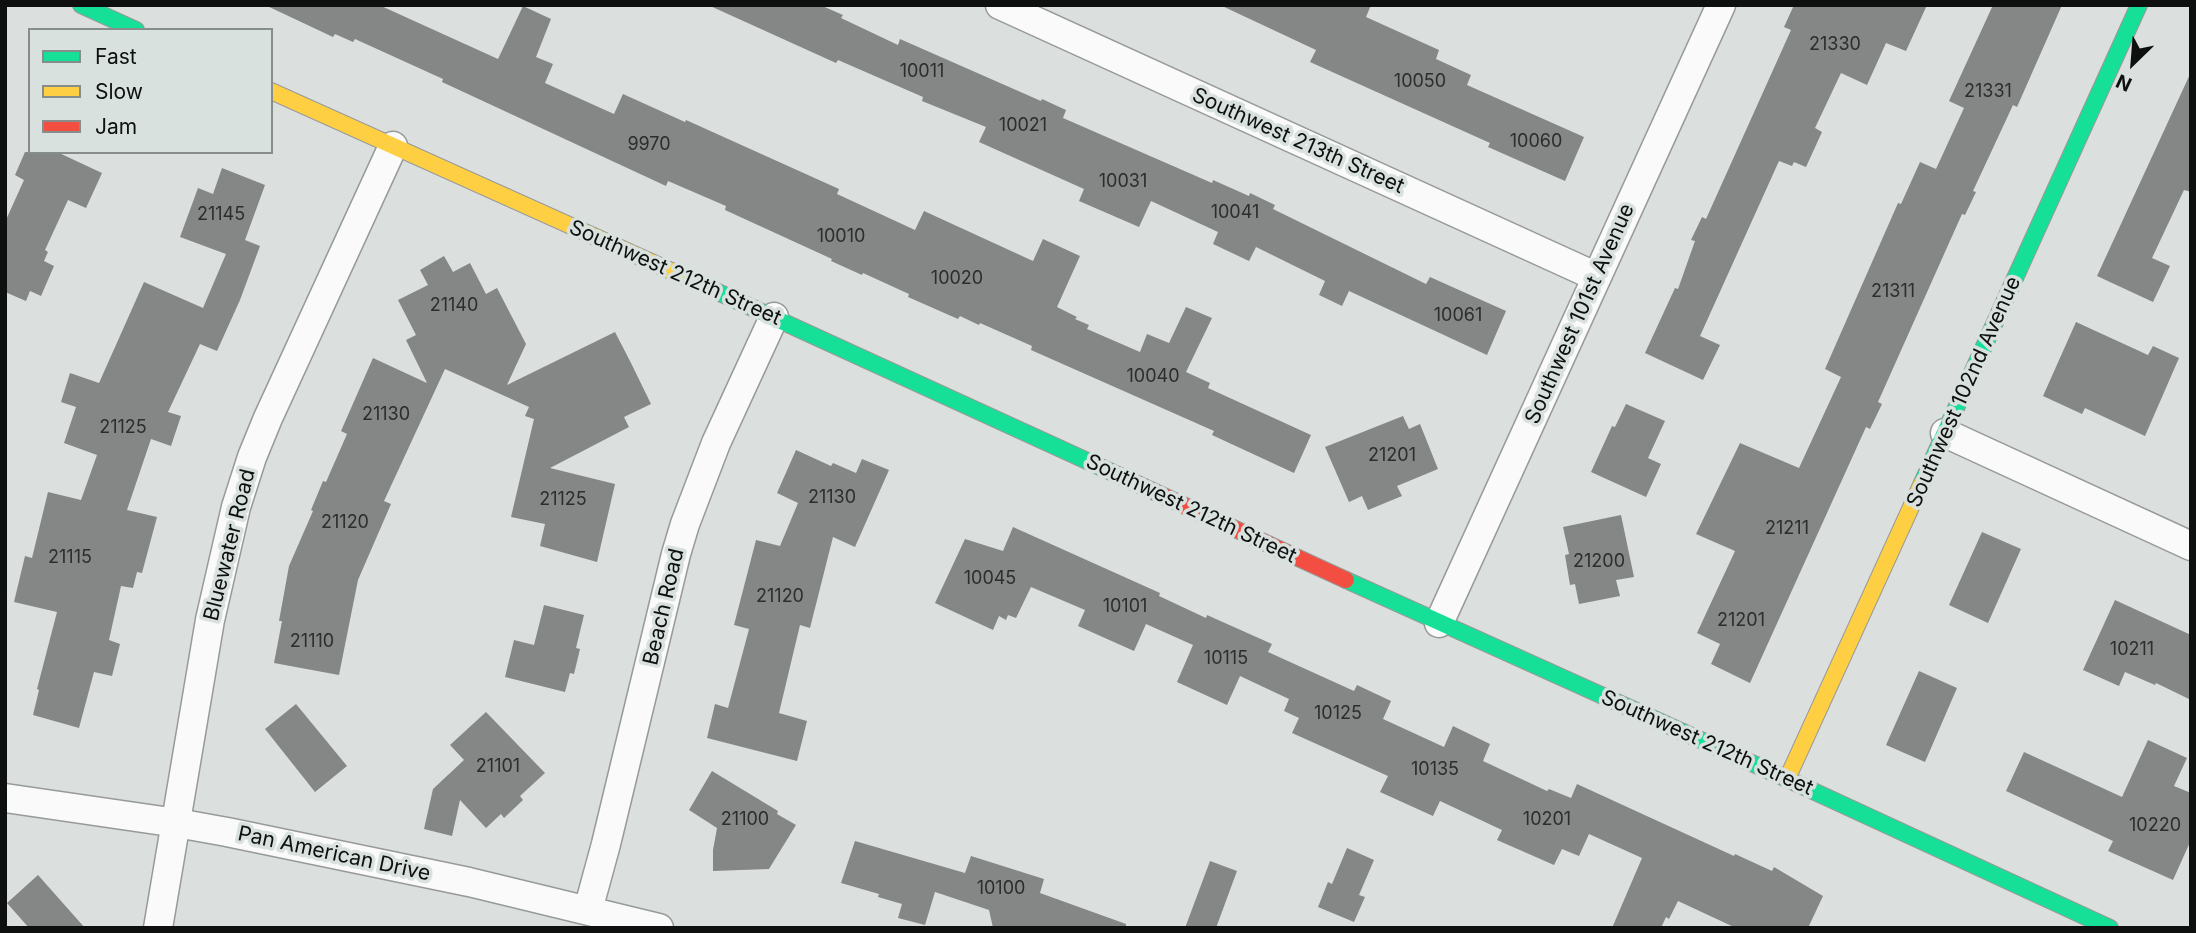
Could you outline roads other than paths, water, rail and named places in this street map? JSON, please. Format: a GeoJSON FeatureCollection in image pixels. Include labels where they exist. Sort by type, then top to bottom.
{"type":"FeatureCollection","features":[{"type":"Feature","properties":{"kind":"street"},"geometry":{"type":"LineString","coordinates":[[81,5],[132,28]]}},
{"type":"Feature","properties":{"kind":"street","name":"Southwest 213th Street"},"geometry":{"type":"LineString","coordinates":[[1000,5],[1597,277]]}},
{"type":"Feature","properties":{"kind":"street","name":"Southwest 101st Avenue"},"geometry":{"type":"LineString","coordinates":[[1439,623],[1721,5]]}},
{"type":"Feature","properties":{"kind":"street","name":"Southwest 102nd Avenue"},"geometry":{"type":"LineString","coordinates":[[1787,779],[2139,5]]}},
{"type":"Feature","properties":{"kind":"street","name":"Southwest 212th Street"},"geometry":{"type":"LineString","coordinates":[[273,92],[774,317],[2110,928]]}},
{"type":"Feature","properties":{"kind":"street","name":"Bluewater Road"},"geometry":{"type":"LineString","coordinates":[[158,928],[210,620],[236,507],[268,418],[393,146]]}},
{"type":"Feature","properties":{"kind":"street","name":"Beach Road"},"geometry":{"type":"LineString","coordinates":[[588,910],[681,534],[708,463],[774,317]]}},
{"type":"Feature","properties":{"kind":"street"},"geometry":{"type":"LineString","coordinates":[[1945,433],[2191,547]]}},
{"type":"Feature","properties":{"kind":"street","name":"Pan American Drive"},"geometry":{"type":"LineString","coordinates":[[5,798],[177,823],[469,882],[659,928]]}}]}
